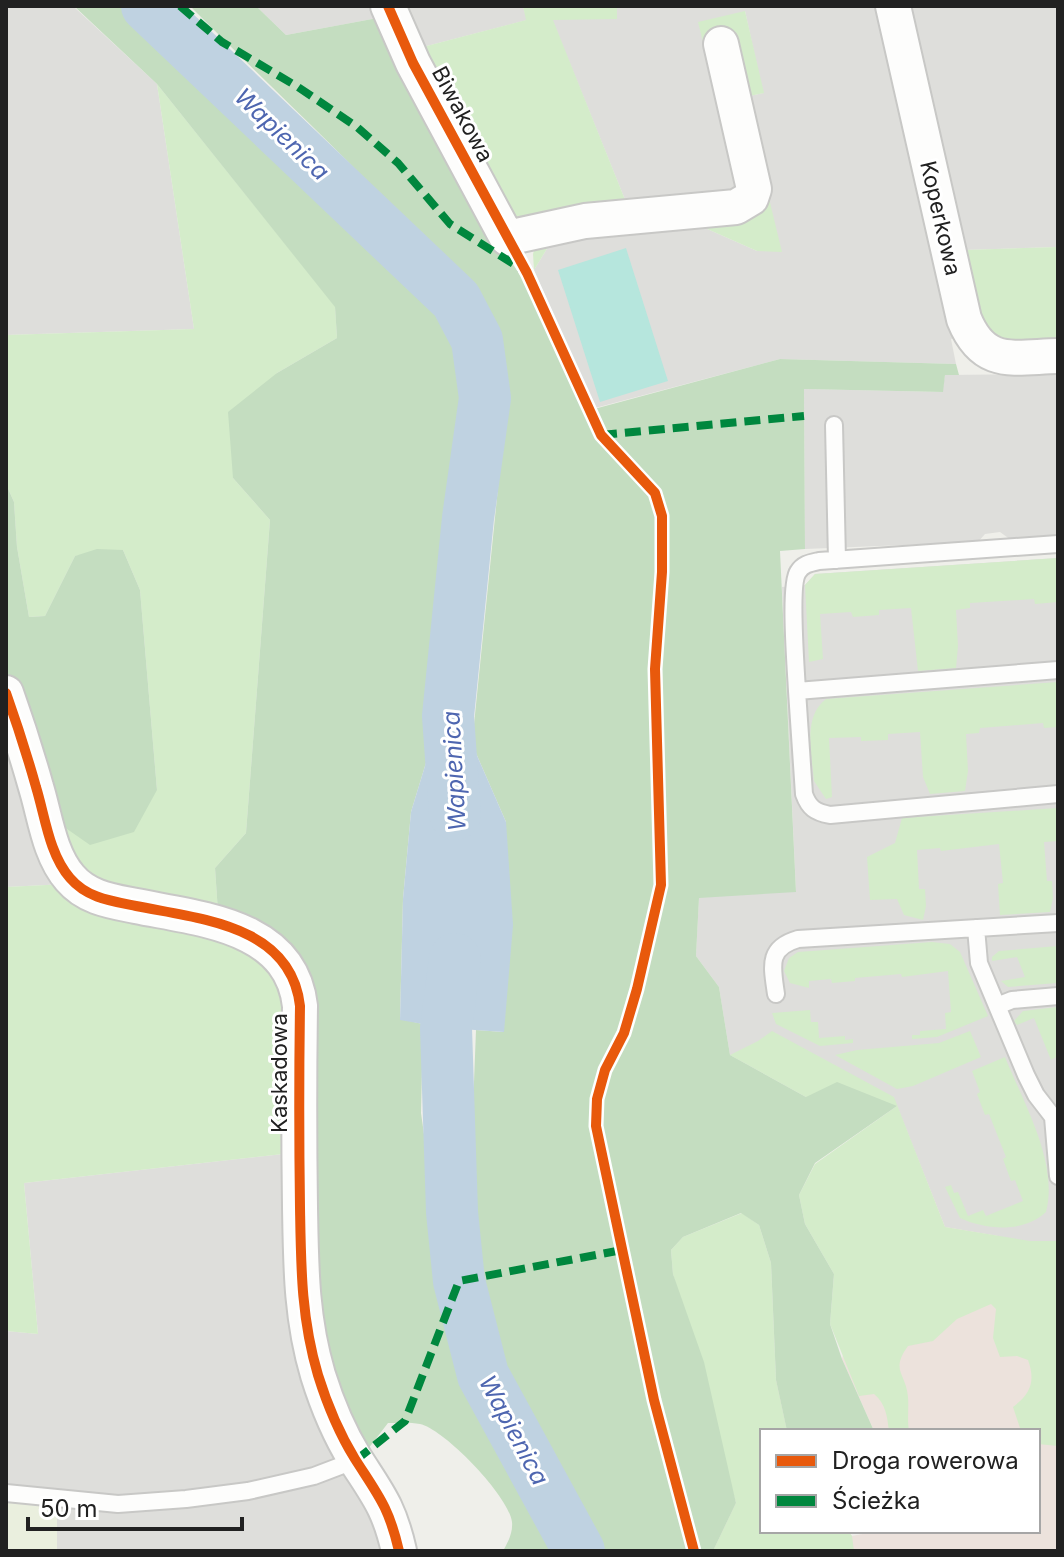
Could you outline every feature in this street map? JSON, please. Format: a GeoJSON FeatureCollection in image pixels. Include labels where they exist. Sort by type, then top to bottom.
{"type":"FeatureCollection","features":[{"type":"Feature","properties":{"kind":"street","name":"Biwakowa"},"geometry":{"type":"LineString","coordinates":[[388,6],[413,63],[507,238],[585,221],[720,210],[745,204],[754,189],[721,44]]}},
{"type":"Feature","properties":{"kind":"street","name":"Koperkowa"},"geometry":{"type":"LineString","coordinates":[[893,6],[964,319],[971,335],[988,354],[1002,357],[1058,356]]}},
{"type":"Feature","properties":{"kind":"street","name":"Kaskadowa"},"geometry":{"type":"LineString","coordinates":[[6,693],[57,859],[69,877],[83,891],[101,899],[241,930],[281,958],[298,990],[301,1285],[306,1332],[329,1404],[356,1460],[382,1498],[399,1551]]}},
{"type":"Feature","properties":{"kind":"lane"},"geometry":{"type":"LineString","coordinates":[[834,425],[837,560]]}},
{"type":"Feature","properties":{"kind":"lane"},"geometry":{"type":"LineString","coordinates":[[1058,544],[837,560],[807,564],[795,576],[797,691],[804,794],[808,805],[817,813],[830,815],[1058,794]]}},
{"type":"Feature","properties":{"kind":"lane"},"geometry":{"type":"LineString","coordinates":[[797,691],[1058,670]]}},
{"type":"Feature","properties":{"kind":"lane"},"geometry":{"type":"LineString","coordinates":[[776,994],[775,952],[784,943],[798,939],[1058,923]]}},
{"type":"Feature","properties":{"kind":"lane"},"geometry":{"type":"LineString","coordinates":[[976,928],[979,963],[1036,1095],[1053,1117],[1058,1176]]}},
{"type":"Feature","properties":{"kind":"lane"},"geometry":{"type":"LineString","coordinates":[[997,1006],[1012,1000],[1058,996]]}},
{"type":"Feature","properties":{"kind":"lane"},"geometry":{"type":"LineString","coordinates":[[6,1493],[118,1504],[186,1499],[248,1491],[314,1476],[356,1460]]}},
{"type":"Feature","properties":{"kind":"shaded area"},"geometry":{"type":"Polygon","coordinates":[[[6,6],[73,6],[157,84],[194,329],[6,335],[6,6]]]}},
{"type":"Feature","properties":{"kind":"shaded area"},"geometry":{"type":"Polygon","coordinates":[[[256,6],[378,6],[383,17],[286,35],[256,6]]]}},
{"type":"Feature","properties":{"kind":"shaded area"},"geometry":{"type":"Polygon","coordinates":[[[397,6],[523,6],[527,20],[415,49],[397,6]]]}},
{"type":"Feature","properties":{"kind":"shaded area"},"geometry":{"type":"Polygon","coordinates":[[[617,6],[881,6],[944,284],[939,287],[943,307],[950,308],[958,337],[951,339],[956,364],[780,359],[595,408],[534,270],[548,247],[588,232],[705,228],[757,251],[759,157],[745,97],[763,93],[745,11],[741,194],[628,207],[552,19],[617,19],[617,6]]]}},
{"type":"Feature","properties":{"kind":"shaded area"},"geometry":{"type":"Polygon","coordinates":[[[907,6],[1058,6],[1058,247],[964,250],[907,6]]]}},
{"type":"Feature","properties":{"kind":"shaded area"},"geometry":{"type":"Polygon","coordinates":[[[626,248],[668,381],[600,402],[558,270],[626,248]]]}},
{"type":"Feature","properties":{"kind":"shaded area"},"geometry":{"type":"Polygon","coordinates":[[[1058,374],[1058,536],[1011,540],[1000,532],[985,534],[978,542],[805,549],[804,389],[942,392],[945,375],[1058,374]]]}},
{"type":"Feature","properties":{"kind":"shaded area"},"geometry":{"type":"Polygon","coordinates":[[[1058,558],[1058,1289],[998,1236],[945,1227],[897,1106],[730,1055],[719,987],[696,956],[699,897],[796,891],[782,587],[805,585],[815,574],[1058,558]]]}},
{"type":"Feature","properties":{"kind":"shaded area"},"geometry":{"type":"Polygon","coordinates":[[[6,710],[66,884],[6,887],[6,710]]]}},
{"type":"Feature","properties":{"kind":"shaded area"},"geometry":{"type":"Polygon","coordinates":[[[897,1106],[945,1227],[998,1236],[1058,1289],[1058,1551],[713,1551],[736,1503],[760,1429],[760,1533],[850,1533],[852,1536],[868,1533],[1040,1533],[1040,1429],[873,1429],[842,1359],[897,1106]]]}},
{"type":"Feature","properties":{"kind":"shaded area"},"geometry":{"type":"Polygon","coordinates":[[[292,1153],[393,1551],[57,1551],[57,1491],[6,1486],[6,1331],[38,1334],[24,1183],[292,1153]]]}},
{"type":"Feature","properties":{"kind":"shaded area"},"geometry":{"type":"Polygon","coordinates":[[[776,1380],[787,1429],[760,1429],[776,1380]]]}},
{"type":"Feature","properties":{"kind":"green space"},"geometry":{"type":"Polygon","coordinates":[[[74,6],[125,6],[439,305],[462,349],[472,403],[437,654],[432,743],[411,812],[403,899],[400,1019],[423,1024],[421,1113],[445,1282],[471,1379],[559,1551],[503,1551],[512,1530],[508,1511],[488,1481],[459,1450],[431,1429],[408,1423],[388,1423],[368,1449],[323,1375],[307,1009],[218,912],[215,868],[246,833],[270,520],[233,478],[228,412],[277,373],[337,338],[335,307],[157,84],[74,6]]]}},
{"type":"Feature","properties":{"kind":"green space"},"geometry":{"type":"Polygon","coordinates":[[[190,6],[256,6],[286,35],[383,17],[492,233],[522,278],[583,412],[780,359],[956,364],[959,375],[945,375],[943,392],[804,389],[805,549],[780,551],[796,892],[699,898],[696,956],[719,987],[730,1055],[806,1097],[837,1082],[897,1106],[815,1163],[799,1195],[805,1224],[834,1274],[830,1324],[873,1429],[787,1429],[776,1380],[771,1263],[759,1225],[741,1213],[683,1237],[671,1250],[673,1274],[704,1362],[736,1503],[713,1551],[595,1551],[587,1530],[493,1360],[469,1211],[476,1030],[503,1032],[506,822],[472,744],[505,419],[498,364],[482,311],[446,262],[190,6]]]}},
{"type":"Feature","properties":{"kind":"green space"},"geometry":{"type":"Polygon","coordinates":[[[523,6],[617,6],[617,19],[553,20],[628,207],[521,222],[501,213],[415,49],[526,20],[523,6]]]}},
{"type":"Feature","properties":{"kind":"green space"},"geometry":{"type":"Polygon","coordinates":[[[745,11],[764,93],[745,97],[741,194],[698,22],[745,11]]]}},
{"type":"Feature","properties":{"kind":"green space"},"geometry":{"type":"Polygon","coordinates":[[[157,84],[335,306],[337,338],[277,373],[233,478],[270,520],[246,833],[215,868],[218,912],[91,883],[70,858],[57,822],[157,790],[140,590],[123,550],[75,556],[45,616],[29,617],[17,547],[14,502],[6,484],[6,335],[194,329],[157,84]]]}},
{"type":"Feature","properties":{"kind":"green space"},"geometry":{"type":"Polygon","coordinates":[[[759,157],[782,252],[757,251],[705,228],[588,232],[548,247],[534,270],[536,243],[544,238],[588,227],[749,211],[759,194],[754,160],[759,157]]]}},
{"type":"Feature","properties":{"kind":"green space"},"geometry":{"type":"Polygon","coordinates":[[[1058,247],[1058,350],[981,336],[964,250],[1058,247]]]}},
{"type":"Feature","properties":{"kind":"green space"},"geometry":{"type":"Polygon","coordinates":[[[6,484],[14,502],[17,547],[29,617],[45,616],[75,556],[97,549],[123,550],[140,590],[157,790],[134,832],[90,845],[57,822],[6,675],[6,484]]]}},
{"type":"Feature","properties":{"kind":"green space"},"geometry":{"type":"Polygon","coordinates":[[[1058,558],[1058,602],[1035,604],[1034,599],[970,603],[970,608],[956,610],[956,668],[918,671],[911,608],[879,610],[879,615],[853,617],[851,612],[820,614],[823,659],[809,662],[805,585],[815,574],[1058,558]]]}},
{"type":"Feature","properties":{"kind":"green space"},"geometry":{"type":"Polygon","coordinates":[[[1058,682],[1058,727],[1044,728],[1043,723],[980,728],[979,733],[966,734],[968,771],[965,791],[930,794],[923,777],[920,732],[888,734],[888,740],[829,738],[832,797],[826,799],[814,781],[811,726],[826,699],[1058,682]]]}},
{"type":"Feature","properties":{"kind":"green space"},"geometry":{"type":"Polygon","coordinates":[[[1058,808],[1058,841],[1044,842],[1047,881],[1052,881],[1050,912],[1000,915],[998,884],[1003,883],[999,844],[941,851],[940,848],[917,850],[919,889],[925,889],[923,920],[904,915],[897,899],[870,900],[867,857],[895,843],[902,818],[1058,808]]]}},
{"type":"Feature","properties":{"kind":"green space"},"geometry":{"type":"Polygon","coordinates":[[[66,884],[257,944],[288,980],[292,1153],[24,1183],[38,1334],[6,1331],[6,887],[66,884]]]}},
{"type":"Feature","properties":{"kind":"green space"},"geometry":{"type":"Polygon","coordinates":[[[932,942],[950,944],[960,952],[988,1016],[937,1037],[912,1039],[912,1035],[920,1035],[920,1031],[946,1029],[945,1013],[951,1012],[948,971],[902,977],[901,974],[855,978],[855,981],[832,983],[831,979],[809,981],[809,988],[790,983],[784,971],[789,958],[798,952],[932,942]]]}},
{"type":"Feature","properties":{"kind":"green space"},"geometry":{"type":"Polygon","coordinates":[[[1058,946],[1057,983],[1008,987],[1001,981],[1025,977],[1017,957],[992,961],[999,951],[1058,946]]]}},
{"type":"Feature","properties":{"kind":"green space"},"geometry":{"type":"Polygon","coordinates":[[[1058,1007],[1058,1056],[1051,1060],[1034,1018],[1017,1025],[1014,1021],[1023,1011],[1058,1007]]]}},
{"type":"Feature","properties":{"kind":"green space"},"geometry":{"type":"Polygon","coordinates":[[[810,1010],[811,1022],[818,1022],[819,1038],[845,1036],[845,1040],[853,1039],[853,1043],[820,1046],[776,1024],[772,1013],[810,1010]]]}},
{"type":"Feature","properties":{"kind":"green space"},"geometry":{"type":"Polygon","coordinates":[[[772,1031],[894,1097],[945,1227],[1030,1241],[1058,1241],[1058,1446],[1040,1444],[1040,1429],[1020,1429],[1013,1407],[1030,1387],[1030,1368],[1028,1360],[1017,1356],[1000,1357],[993,1338],[996,1309],[991,1304],[957,1319],[933,1341],[908,1346],[900,1361],[900,1372],[907,1389],[909,1429],[889,1429],[885,1411],[878,1398],[874,1394],[859,1396],[830,1324],[834,1274],[805,1224],[799,1195],[815,1164],[897,1106],[806,1097],[730,1055],[772,1031]]]}},
{"type":"Feature","properties":{"kind":"green space"},"geometry":{"type":"Polygon","coordinates":[[[970,1031],[981,1057],[913,1086],[897,1089],[835,1055],[857,1050],[939,1043],[970,1031]]]}},
{"type":"Feature","properties":{"kind":"green space"},"geometry":{"type":"Polygon","coordinates":[[[1005,1057],[1037,1133],[1048,1173],[1049,1193],[1046,1212],[1037,1219],[1016,1226],[993,1227],[960,1218],[945,1187],[951,1185],[954,1193],[958,1192],[968,1216],[983,1210],[986,1216],[1023,1201],[1015,1180],[1011,1181],[1003,1159],[1006,1157],[989,1114],[985,1115],[972,1071],[1005,1057]]]}},
{"type":"Feature","properties":{"kind":"green space"},"geometry":{"type":"Polygon","coordinates":[[[742,1213],[759,1225],[771,1263],[776,1380],[787,1429],[760,1429],[760,1533],[850,1533],[854,1551],[713,1551],[736,1503],[673,1274],[671,1250],[683,1237],[742,1213]]]}},
{"type":"Feature","properties":{"kind":"green space"},"geometry":{"type":"Polygon","coordinates":[[[6,1502],[57,1508],[57,1551],[6,1551],[6,1502]]]}},
{"type":"Feature","properties":{"kind":"water"},"geometry":{"type":"Polygon","coordinates":[[[432,743],[472,744],[506,822],[513,925],[504,1032],[446,1028],[400,1020],[403,899],[411,812],[432,743]]]}},
{"type":"Feature","properties":{"kind":"waterway","name":"Wapienica"},"geometry":{"type":"LineString","coordinates":[[147,6],[456,300],[477,340],[485,398],[468,518],[448,716],[455,814]]}},
{"type":"Feature","properties":{"kind":"waterway","name":"Wapienica"},"geometry":{"type":"LineString","coordinates":[[455,959],[446,1028],[452,1212],[459,1281],[483,1375],[579,1551]]}},
{"type":"Feature","properties":{"kind":"marked path"},"geometry":{"type":"LineString","coordinates":[[180,6],[222,42],[298,87],[357,127],[398,163],[450,224],[520,268]]}},
{"type":"Feature","properties":{"kind":"marked path"},"geometry":{"type":"LineString","coordinates":[[601,435],[804,416]]}},
{"type":"Feature","properties":{"kind":"marked path"},"geometry":{"type":"LineString","coordinates":[[356,1460],[405,1421],[459,1281],[622,1250]]}},
{"type":"Feature","properties":{"kind":"cycle path"},"geometry":{"type":"LineString","coordinates":[[388,6],[413,63],[527,273],[601,435],[655,493],[662,516],[662,572],[655,669],[661,885],[624,1033],[605,1070],[597,1099],[596,1126],[654,1400],[694,1551]]}},
{"type":"Feature","properties":{"kind":"cycle path"},"geometry":{"type":"LineString","coordinates":[[6,693],[52,846],[63,868],[77,885],[109,900],[239,930],[261,942],[280,958],[293,979],[300,1006],[301,1250],[308,1333],[325,1397],[349,1449],[382,1502],[399,1551]]}}]}
